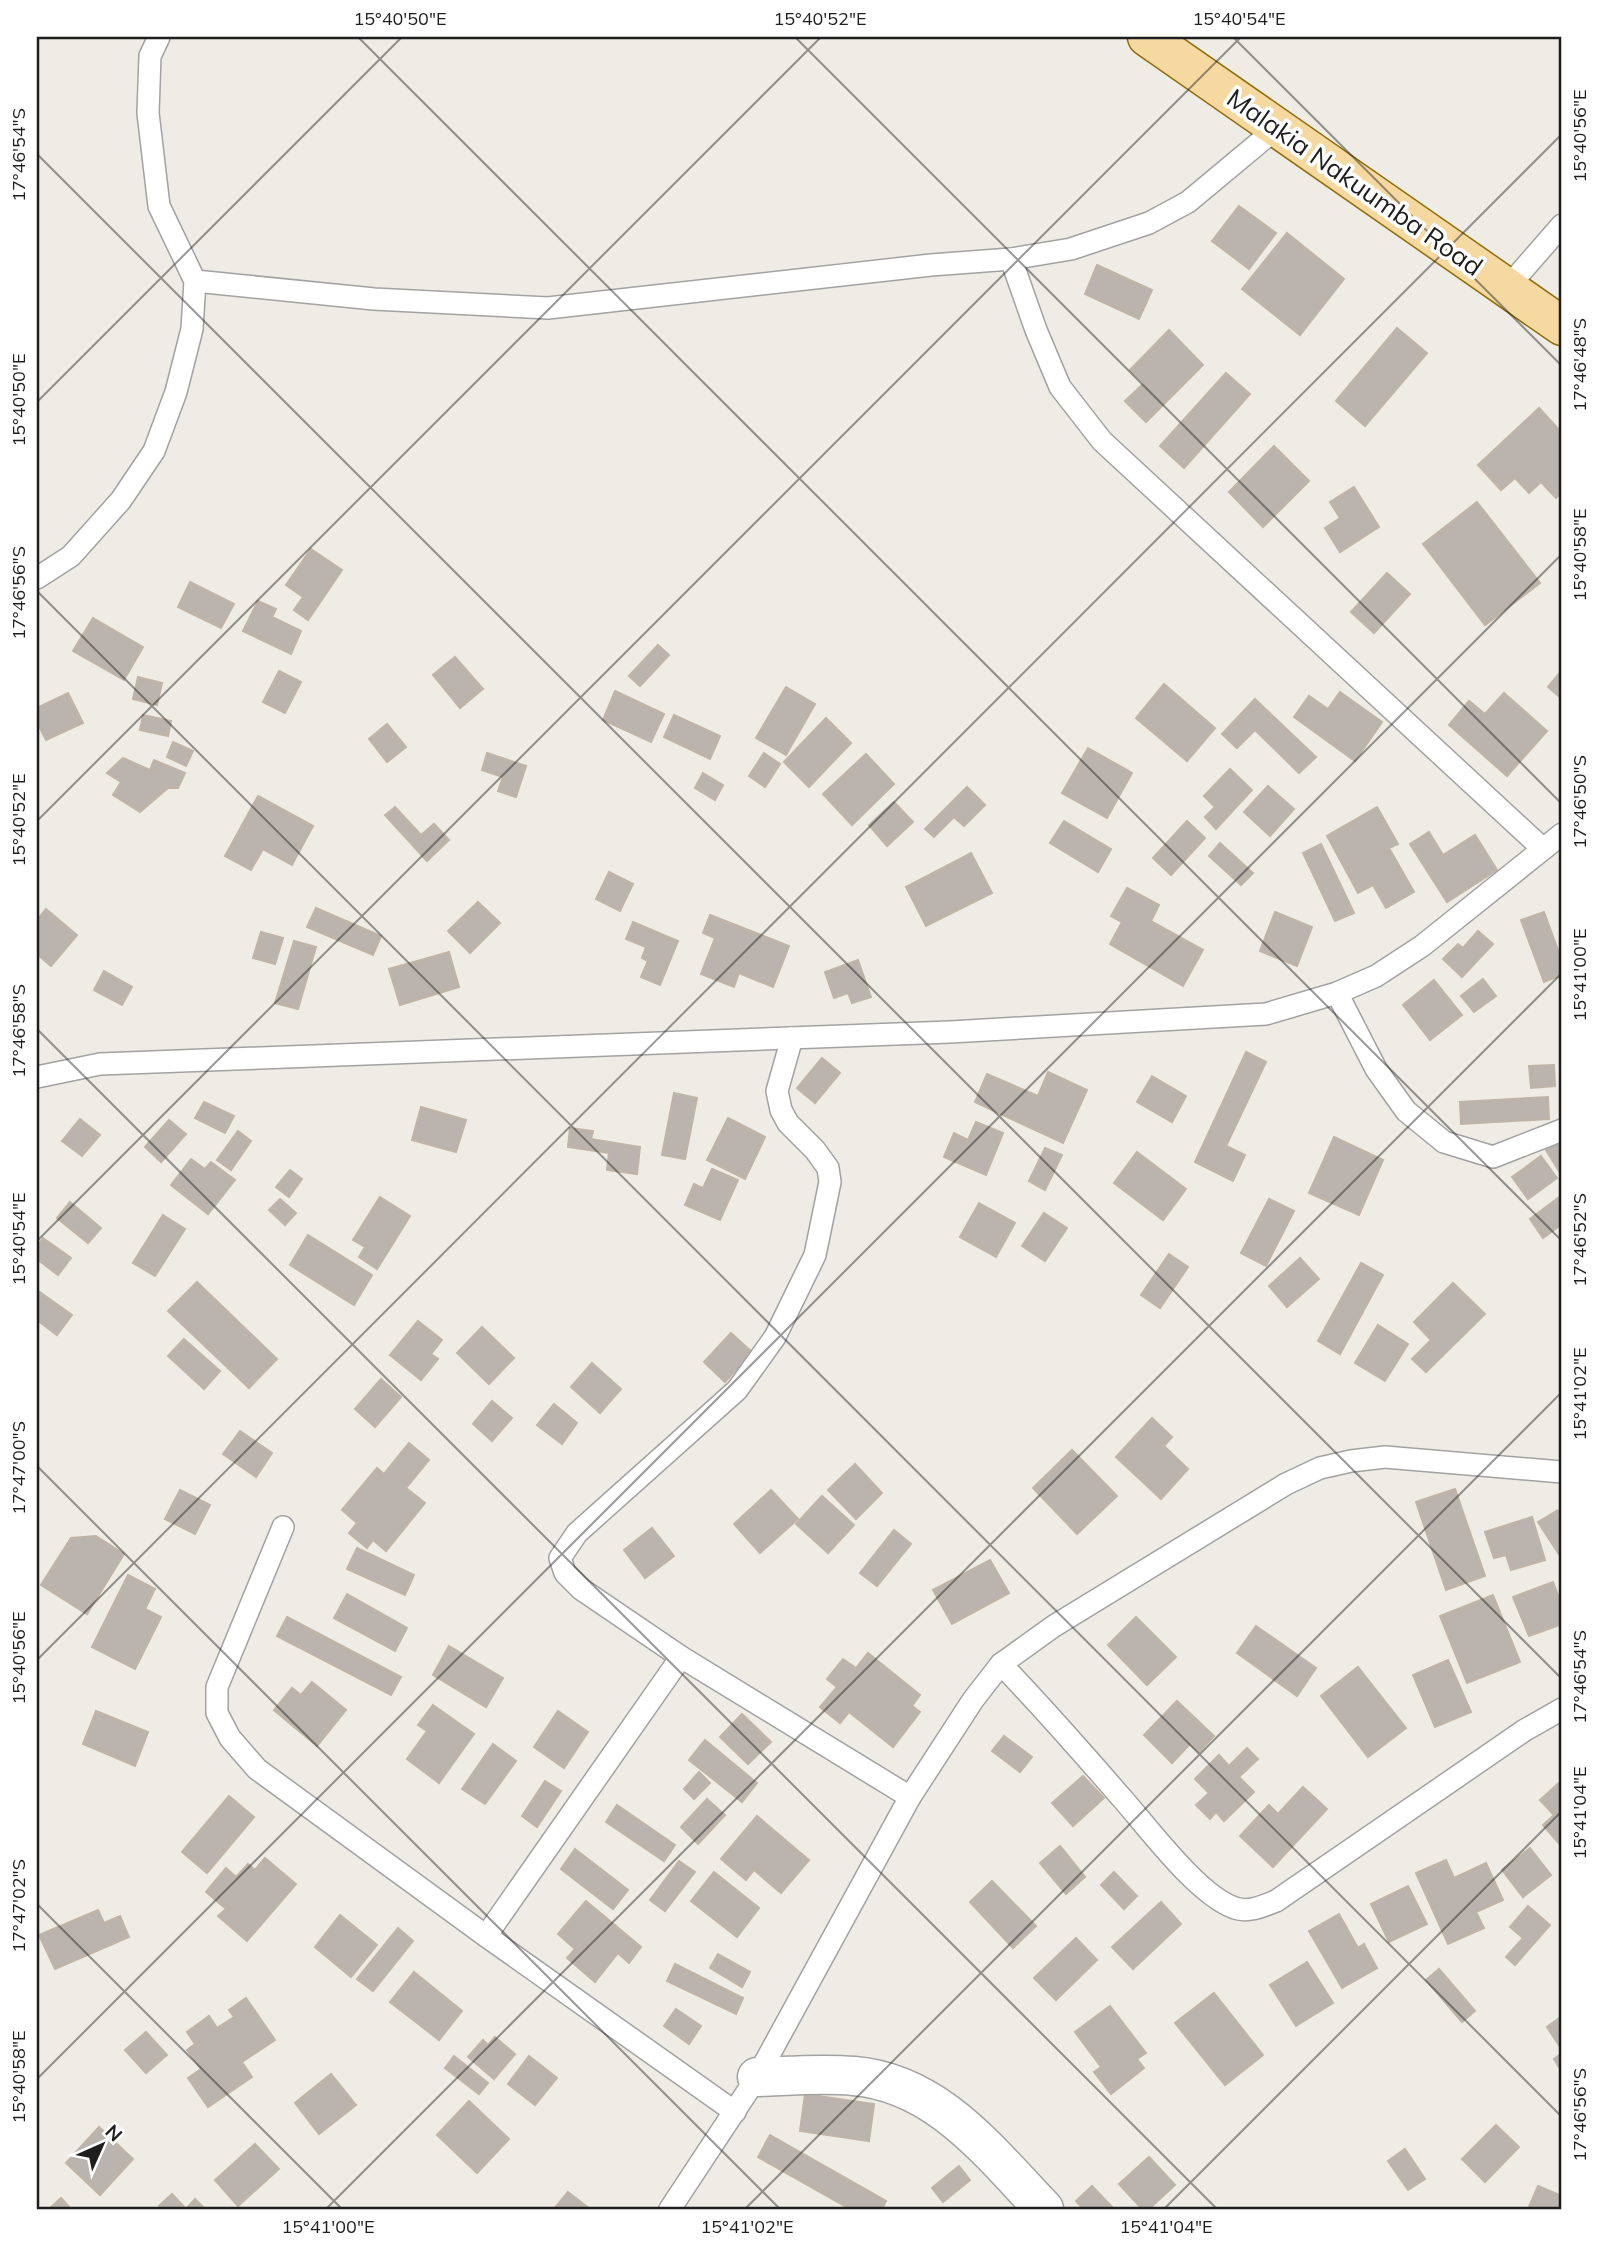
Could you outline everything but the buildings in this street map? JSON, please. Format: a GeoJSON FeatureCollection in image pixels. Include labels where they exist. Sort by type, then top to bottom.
{"type":"FeatureCollection","features":[{"type":"Feature","properties":{"kind":"main road","name":"Malakia Nakuumba Road"},"geometry":{"type":"LineString","coordinates":[[1147,37],[1562,326]]}},
{"type":"Feature","properties":{"kind":"street"},"geometry":{"type":"LineString","coordinates":[[757,2077],[857,2076],[921,2096],[966,2128],[1044,2209]]}},
{"type":"Feature","properties":{"kind":"lane"},"geometry":{"type":"LineString","coordinates":[[37,578],[72,556],[121,500],[154,451],[176,392],[192,329],[195,281],[159,206],[148,113],[150,56],[159,37]]}},
{"type":"Feature","properties":{"kind":"lane"},"geometry":{"type":"LineString","coordinates":[[195,281],[374,299],[548,308],[931,265],[1011,259],[1071,249],[1149,223],[1188,202],[1278,127]]}},
{"type":"Feature","properties":{"kind":"lane"},"geometry":{"type":"LineString","coordinates":[[1507,288],[1562,225]]}},
{"type":"Feature","properties":{"kind":"lane"},"geometry":{"type":"LineString","coordinates":[[1011,259],[1060,387],[1102,441],[1543,849]]}},
{"type":"Feature","properties":{"kind":"lane"},"geometry":{"type":"LineString","coordinates":[[37,1077],[100,1064],[950,1032],[1266,1014],[1337,993],[1376,976],[1422,946],[1562,834]]}},
{"type":"Feature","properties":{"kind":"lane"},"geometry":{"type":"LineString","coordinates":[[1337,993],[1376,1069],[1406,1111],[1444,1142],[1493,1157],[1562,1130]]}},
{"type":"Feature","properties":{"kind":"lane"},"geometry":{"type":"LineString","coordinates":[[792,1038],[777,1091],[781,1111],[788,1124],[815,1150],[828,1168],[830,1182],[815,1255],[775,1337],[737,1390],[577,1533],[559,1558],[565,1573],[581,1589],[681,1657],[910,1797]]}},
{"type":"Feature","properties":{"kind":"lane"},"geometry":{"type":"LineString","coordinates":[[670,2209],[757,2077],[910,1797],[973,1700],[1001,1664],[1054,1626],[1286,1484],[1320,1468],[1385,1457],[1562,1472]]}},
{"type":"Feature","properties":{"kind":"lane"},"geometry":{"type":"LineString","coordinates":[[283,1527],[217,1687],[217,1713],[230,1738],[257,1769],[485,1936],[735,2112]]}},
{"type":"Feature","properties":{"kind":"lane"},"geometry":{"type":"LineString","coordinates":[[485,1936],[681,1657]]}},
{"type":"Feature","properties":{"kind":"lane"},"geometry":{"type":"LineString","coordinates":[[1001,1664],[1049,1714],[1189,1874],[1216,1898],[1235,1909],[1251,1910],[1276,1901],[1525,1730],[1562,1709]]}}]}
